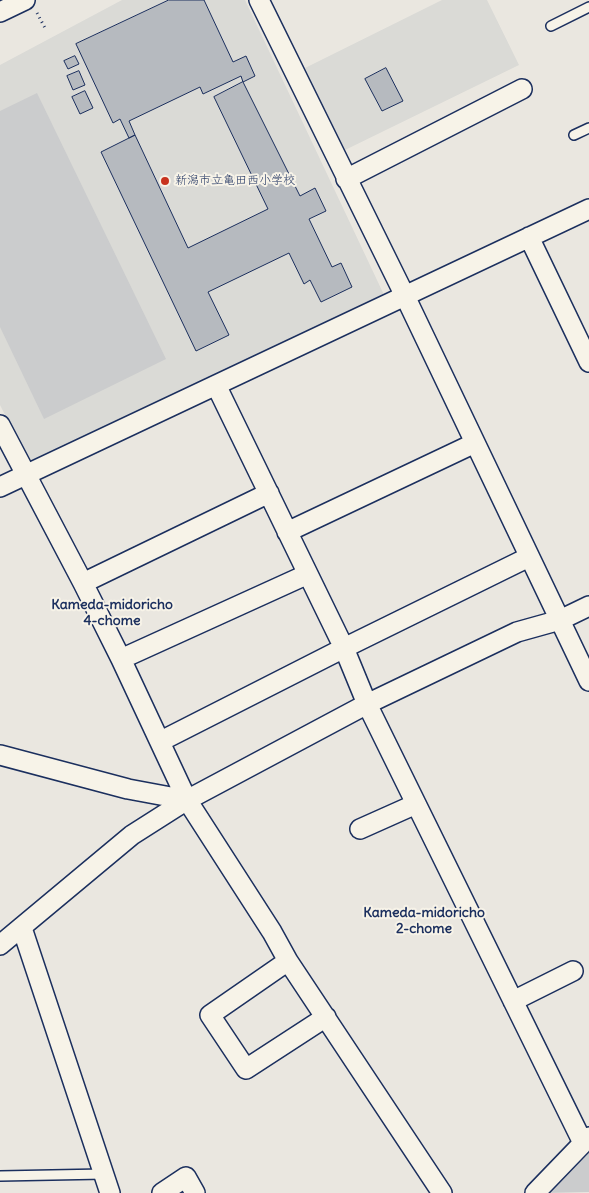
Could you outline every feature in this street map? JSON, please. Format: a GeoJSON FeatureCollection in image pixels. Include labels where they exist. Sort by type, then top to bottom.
{"type":"FeatureCollection","features":[{"type":"Feature","properties":{"kind":"street"},"geometry":{"type":"LineString","coordinates":[[0,12],[25,0]]}},
{"type":"Feature","properties":{"kind":"street"},"geometry":{"type":"LineString","coordinates":[[259,0],[405,296],[589,681]]}},
{"type":"Feature","properties":{"kind":"street"},"geometry":{"type":"LineString","coordinates":[[346,179],[522,89]]}},
{"type":"Feature","properties":{"kind":"street"},"geometry":{"type":"LineString","coordinates":[[0,487],[589,209]]}},
{"type":"Feature","properties":{"kind":"street"},"geometry":{"type":"LineString","coordinates":[[528,237],[589,362]]}},
{"type":"Feature","properties":{"kind":"street"},"geometry":{"type":"LineString","coordinates":[[216,385],[344,648],[367,704],[416,804],[513,1001],[586,1140],[535,1193]]}},
{"type":"Feature","properties":{"kind":"street"},"geometry":{"type":"LineString","coordinates":[[0,425],[121,659],[187,800],[272,932],[288,961],[442,1193]]}},
{"type":"Feature","properties":{"kind":"street"},"geometry":{"type":"LineString","coordinates":[[288,532],[475,443]]}},
{"type":"Feature","properties":{"kind":"street"},"geometry":{"type":"LineString","coordinates":[[83,583],[269,493]]}},
{"type":"Feature","properties":{"kind":"street"},"geometry":{"type":"LineString","coordinates":[[161,741],[344,648],[530,557]]}},
{"type":"Feature","properties":{"kind":"street"},"geometry":{"type":"LineString","coordinates":[[121,659],[308,574]]}},
{"type":"Feature","properties":{"kind":"street"},"geometry":{"type":"LineString","coordinates":[[0,945],[132,835],[187,800],[367,704],[517,632],[560,620],[589,606]]}},
{"type":"Feature","properties":{"kind":"street"},"geometry":{"type":"LineString","coordinates":[[0,755],[128,788],[187,800]]}},
{"type":"Feature","properties":{"kind":"street"},"geometry":{"type":"LineString","coordinates":[[360,829],[416,804]]}},
{"type":"Feature","properties":{"kind":"street"},"geometry":{"type":"LineString","coordinates":[[22,928],[110,1193]]}},
{"type":"Feature","properties":{"kind":"street"},"geometry":{"type":"LineString","coordinates":[[288,961],[210,1014],[246,1069],[326,1017]]}},
{"type":"Feature","properties":{"kind":"street"},"geometry":{"type":"LineString","coordinates":[[513,1001],[573,971]]}},
{"type":"Feature","properties":{"kind":"street"},"geometry":{"type":"LineString","coordinates":[[162,1193],[186,1178],[195,1193]]}},
{"type":"Feature","properties":{"kind":"lane"},"geometry":{"type":"LineString","coordinates":[[551,26],[589,8]]}},
{"type":"Feature","properties":{"kind":"lane"},"geometry":{"type":"LineString","coordinates":[[574,135],[589,128]]}},
{"type":"Feature","properties":{"kind":"lane"},"geometry":{"type":"LineString","coordinates":[[0,1176],[104,1174]]}},
{"type":"Feature","properties":{"kind":"shaded area","name":"新潟市立亀田西小学校"},"geometry":{"type":"Polygon","coordinates":[[[122,0],[245,0],[385,297],[108,430],[29,462],[0,405],[0,65],[122,0]]]}},
{"type":"Feature","properties":{"kind":"shaded area"},"geometry":{"type":"Polygon","coordinates":[[[442,0],[487,0],[519,65],[345,150],[305,68],[442,0]]]}},
{"type":"Feature","properties":{"kind":"shaded area"},"geometry":{"type":"Polygon","coordinates":[[[37,93],[166,359],[44,419],[0,327],[0,111],[37,93]]]}},
{"type":"Feature","properties":{"kind":"shaded area"},"geometry":{"type":"Polygon","coordinates":[[[589,1143],[589,1192],[543,1193],[589,1143]]]}},
{"type":"Feature","properties":{"kind":"building"},"geometry":{"type":"Polygon","coordinates":[[[169,0],[204,0],[233,62],[246,56],[255,76],[243,82],[241,76],[203,94],[200,87],[129,121],[135,135],[129,138],[120,119],[113,123],[76,44],[169,0]]]}},
{"type":"Feature","properties":{"kind":"building"},"geometry":{"type":"Polygon","coordinates":[[[75,56],[79,64],[68,69],[64,61],[75,56]]]}},
{"type":"Feature","properties":{"kind":"building"},"geometry":{"type":"Polygon","coordinates":[[[386,68],[403,101],[382,111],[365,79],[386,68]]]}},
{"type":"Feature","properties":{"kind":"building"},"geometry":{"type":"Polygon","coordinates":[[[79,71],[85,85],[73,90],[67,76],[79,71]]]}},
{"type":"Feature","properties":{"kind":"building"},"geometry":{"type":"Polygon","coordinates":[[[243,82],[300,196],[315,188],[326,211],[309,219],[332,267],[341,263],[352,287],[321,302],[310,280],[304,284],[289,253],[208,292],[229,335],[196,351],[101,152],[135,135],[188,248],[268,209],[214,97],[243,82]]]}},
{"type":"Feature","properties":{"kind":"building"},"geometry":{"type":"Polygon","coordinates":[[[85,91],[93,108],[80,114],[72,97],[85,91]]]}},
{"type":"Feature","properties":{"kind":"place","name":"新潟市立亀田西小学校"},"geometry":{"type":"Point","coordinates":[165,181]}},
{"type":"Feature","properties":{"kind":"district","name":"Kameda-midoricho 4-chome"},"geometry":{"type":"Point","coordinates":[112,614]}},
{"type":"Feature","properties":{"kind":"district","name":"Kameda-midoricho 2-chome"},"geometry":{"type":"Point","coordinates":[424,922]}}]}
